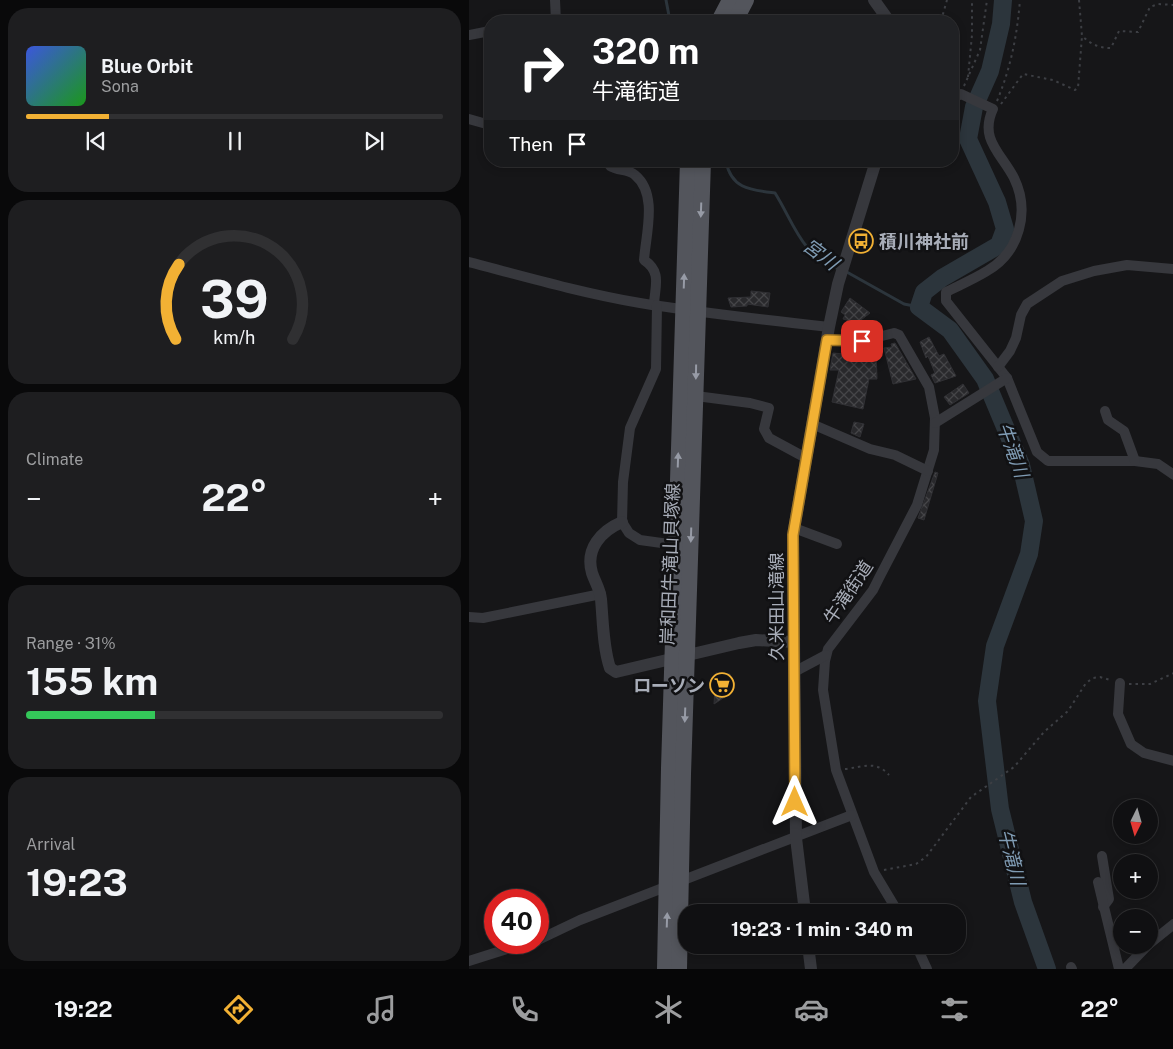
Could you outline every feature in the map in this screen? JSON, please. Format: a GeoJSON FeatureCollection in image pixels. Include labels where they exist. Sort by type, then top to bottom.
{"type":"FeatureCollection","features":[{"type":"Feature","properties":{"kind":"main road"},"geometry":{"type":"LineString","coordinates":[[722,15],[730,0]]}},
{"type":"Feature","properties":{"kind":"main road"},"geometry":{"type":"LineString","coordinates":[[738,15],[746,0]]}},
{"type":"Feature","properties":{"kind":"main road","name":"岸和田牛滝山貝塚線"},"geometry":{"type":"LineString","coordinates":[[679,969],[675,884],[679,658],[696,396],[691,309],[688,167]]}},
{"type":"Feature","properties":{"kind":"main road","name":"岸和田牛滝山貝塚線"},"geometry":{"type":"LineString","coordinates":[[679,658],[675,545],[703,167]]}},
{"type":"Feature","properties":{"kind":"main road","name":"岸和田牛滝山貝塚線"},"geometry":{"type":"LineString","coordinates":[[665,969],[675,884]]}},
{"type":"Feature","properties":{"kind":"street"},"geometry":{"type":"LineString","coordinates":[[555,0],[556,15]]}},
{"type":"Feature","properties":{"kind":"street"},"geometry":{"type":"LineString","coordinates":[[874,0],[885,15]]}},
{"type":"Feature","properties":{"kind":"street"},"geometry":{"type":"LineString","coordinates":[[469,35],[484,32]]}},
{"type":"Feature","properties":{"kind":"street"},"geometry":{"type":"LineString","coordinates":[[959,97],[993,110],[987,130],[1018,188],[1021,208],[1020,229],[1015,242],[997,264],[988,271],[946,292],[945,296],[1007,378],[1037,452],[1043,458],[1048,461],[1135,461],[1158,464],[1173,475]]}},
{"type":"Feature","properties":{"kind":"street"},"geometry":{"type":"LineString","coordinates":[[469,119],[484,123]]}},
{"type":"Feature","properties":{"kind":"street"},"geometry":{"type":"LineString","coordinates":[[611,167],[634,174],[644,185],[649,195],[644,260],[654,266],[656,273],[656,369],[630,428],[623,482],[622,522],[629,533],[640,540],[675,545]]}},
{"type":"Feature","properties":{"kind":"street","name":"久米田山滝線"},"geometry":{"type":"LineString","coordinates":[[804,904],[796,838],[794,528],[829,327],[839,284],[875,167]]}},
{"type":"Feature","properties":{"kind":"street"},"geometry":{"type":"LineString","coordinates":[[469,262],[566,287],[655,305],[741,318],[829,327]]}},
{"type":"Feature","properties":{"kind":"street"},"geometry":{"type":"LineString","coordinates":[[998,366],[1010,352],[1016,338],[1021,315],[1027,304],[1062,281],[1094,271],[1127,265],[1173,269]]}},
{"type":"Feature","properties":{"kind":"street","name":"牛滝街道"},"geometry":{"type":"LineString","coordinates":[[827,340],[862,341],[894,333],[899,335],[924,376],[930,395],[935,423],[934,450],[917,506],[873,590],[828,649],[826,655],[823,690],[836,770],[874,872],[893,904]]}},
{"type":"Feature","properties":{"kind":"street"},"geometry":{"type":"LineString","coordinates":[[935,423],[1007,378]]}},
{"type":"Feature","properties":{"kind":"street"},"geometry":{"type":"LineString","coordinates":[[696,396],[750,403],[769,408],[764,429],[769,438],[806,458]]}},
{"type":"Feature","properties":{"kind":"street"},"geometry":{"type":"LineString","coordinates":[[1105,411],[1107,420],[1124,432],[1135,461]]}},
{"type":"Feature","properties":{"kind":"street"},"geometry":{"type":"LineString","coordinates":[[811,424],[870,450],[895,455],[928,471]]}},
{"type":"Feature","properties":{"kind":"street"},"geometry":{"type":"LineString","coordinates":[[622,522],[601,534],[591,552],[592,574],[601,594],[610,668],[616,672],[756,640],[794,642]]}},
{"type":"Feature","properties":{"kind":"street"},"geometry":{"type":"LineString","coordinates":[[794,528],[837,544]]}},
{"type":"Feature","properties":{"kind":"street"},"geometry":{"type":"LineString","coordinates":[[469,618],[483,618],[601,594]]}},
{"type":"Feature","properties":{"kind":"street"},"geometry":{"type":"LineString","coordinates":[[794,672],[826,655]]}},
{"type":"Feature","properties":{"kind":"street"},"geometry":{"type":"LineString","coordinates":[[1120,683],[1118,714],[1131,744],[1144,753],[1173,761]]}},
{"type":"Feature","properties":{"kind":"street"},"geometry":{"type":"LineString","coordinates":[[549,935],[580,920],[853,815]]}},
{"type":"Feature","properties":{"kind":"street"},"geometry":{"type":"LineString","coordinates":[[1102,856],[1109,899],[1103,907]]}},
{"type":"Feature","properties":{"kind":"street"},"geometry":{"type":"LineString","coordinates":[[1098,882],[1119,969]]}},
{"type":"Feature","properties":{"kind":"street"},"geometry":{"type":"LineString","coordinates":[[1158,937],[1173,924]]}},
{"type":"Feature","properties":{"kind":"street"},"geometry":{"type":"LineString","coordinates":[[469,962],[487,954]]}},
{"type":"Feature","properties":{"kind":"street"},"geometry":{"type":"LineString","coordinates":[[809,954],[811,969]]}},
{"type":"Feature","properties":{"kind":"street"},"geometry":{"type":"LineString","coordinates":[[920,954],[927,969]]}},
{"type":"Feature","properties":{"kind":"street"},"geometry":{"type":"LineString","coordinates":[[1125,969],[1140,954]]}},
{"type":"Feature","properties":{"kind":"path"},"geometry":{"type":"LineString","coordinates":[[943,15],[947,0]]}},
{"type":"Feature","properties":{"kind":"path"},"geometry":{"type":"LineString","coordinates":[[967,80],[972,35],[972,0]]}},
{"type":"Feature","properties":{"kind":"path"},"geometry":{"type":"LineString","coordinates":[[959,93],[967,80],[980,50],[987,0]]}},
{"type":"Feature","properties":{"kind":"path"},"geometry":{"type":"LineString","coordinates":[[993,110],[1012,59],[1018,28],[1019,0]]}},
{"type":"Feature","properties":{"kind":"path"},"geometry":{"type":"LineString","coordinates":[[993,110],[1000,105],[1023,74],[1053,80],[1075,90],[1078,88],[1082,36],[1079,0]]}},
{"type":"Feature","properties":{"kind":"path"},"geometry":{"type":"LineString","coordinates":[[1082,36],[1097,47],[1111,48],[1119,30],[1138,32],[1150,7],[1158,4],[1173,5]]}},
{"type":"Feature","properties":{"kind":"path"},"geometry":{"type":"LineString","coordinates":[[874,872],[916,864],[926,857],[971,797],[992,780],[1014,768],[1044,732],[1068,711],[1086,683],[1093,678],[1100,677],[1120,683],[1150,684],[1173,673]]}},
{"type":"Feature","properties":{"kind":"path"},"geometry":{"type":"LineString","coordinates":[[836,770],[875,765],[881,767],[889,775]]}},
{"type":"Feature","properties":{"kind":"building"},"geometry":{"type":"Polygon","coordinates":[[[751,291],[770,293],[768,307],[747,304],[747,306],[731,307],[728,298],[751,297],[751,291]]]}},
{"type":"Feature","properties":{"kind":"building"},"geometry":{"type":"Polygon","coordinates":[[[850,298],[870,313],[857,323],[843,319],[845,315],[841,312],[850,298]]]}},
{"type":"Feature","properties":{"kind":"building"},"geometry":{"type":"Polygon","coordinates":[[[929,337],[939,356],[944,354],[956,376],[935,383],[931,375],[935,373],[928,356],[926,358],[920,342],[929,337]]]}},
{"type":"Feature","properties":{"kind":"building"},"geometry":{"type":"Polygon","coordinates":[[[895,343],[916,379],[893,384],[884,348],[892,347],[891,344],[895,343]]]}},
{"type":"Feature","properties":{"kind":"building"},"geometry":{"type":"Polygon","coordinates":[[[874,345],[876,349],[877,379],[869,379],[863,409],[832,402],[839,370],[830,370],[833,353],[865,356],[864,348],[874,345]]]}},
{"type":"Feature","properties":{"kind":"building"},"geometry":{"type":"Polygon","coordinates":[[[963,384],[969,393],[950,405],[944,397],[963,384]]]}},
{"type":"Feature","properties":{"kind":"building"},"geometry":{"type":"Polygon","coordinates":[[[854,422],[864,424],[860,437],[851,433],[854,422]]]}},
{"type":"Feature","properties":{"kind":"building"},"geometry":{"type":"Polygon","coordinates":[[[935,472],[938,473],[924,520],[918,518],[935,472]]]}},
{"type":"Feature","properties":{"kind":"building"},"geometry":{"type":"Polygon","coordinates":[[[716,673],[730,674],[731,693],[714,704],[716,673]]]}},
{"type":"Feature","properties":{"kind":"waterway","name":"宮川"},"geometry":{"type":"LineString","coordinates":[[666,0],[669,15]]}},
{"type":"Feature","properties":{"kind":"waterway","name":"牛滝川"},"geometry":{"type":"LineString","coordinates":[[1003,0],[1001,24],[990,71],[974,107],[968,139],[997,202],[1005,229],[999,245],[942,278],[924,292],[919,307],[950,330],[985,379],[1021,465],[1034,521],[1029,554],[995,646],[987,701],[1000,809],[1023,902],[1047,969]]}},
{"type":"Feature","properties":{"kind":"waterway","name":"宮川"},"geometry":{"type":"LineString","coordinates":[[728,167],[737,183],[750,189],[775,193],[807,247],[826,263],[839,269]]}},
{"type":"Feature","properties":{"kind":"waterway","name":"宮川"},"geometry":{"type":"LineString","coordinates":[[845,271],[904,304],[919,307]]}},
{"type":"Feature","properties":{"kind":"place","name":"積川神社前"},"geometry":{"type":"Point","coordinates":[861,241]}},
{"type":"Feature","properties":{"kind":"place","name":"ローソン"},"geometry":{"type":"Point","coordinates":[722,685]}},
{"type":"Feature","properties":{"kind":"route"},"geometry":{"type":"LineString","coordinates":[[795,802],[794,528],[827,340],[843,342],[862,341]]}}]}
